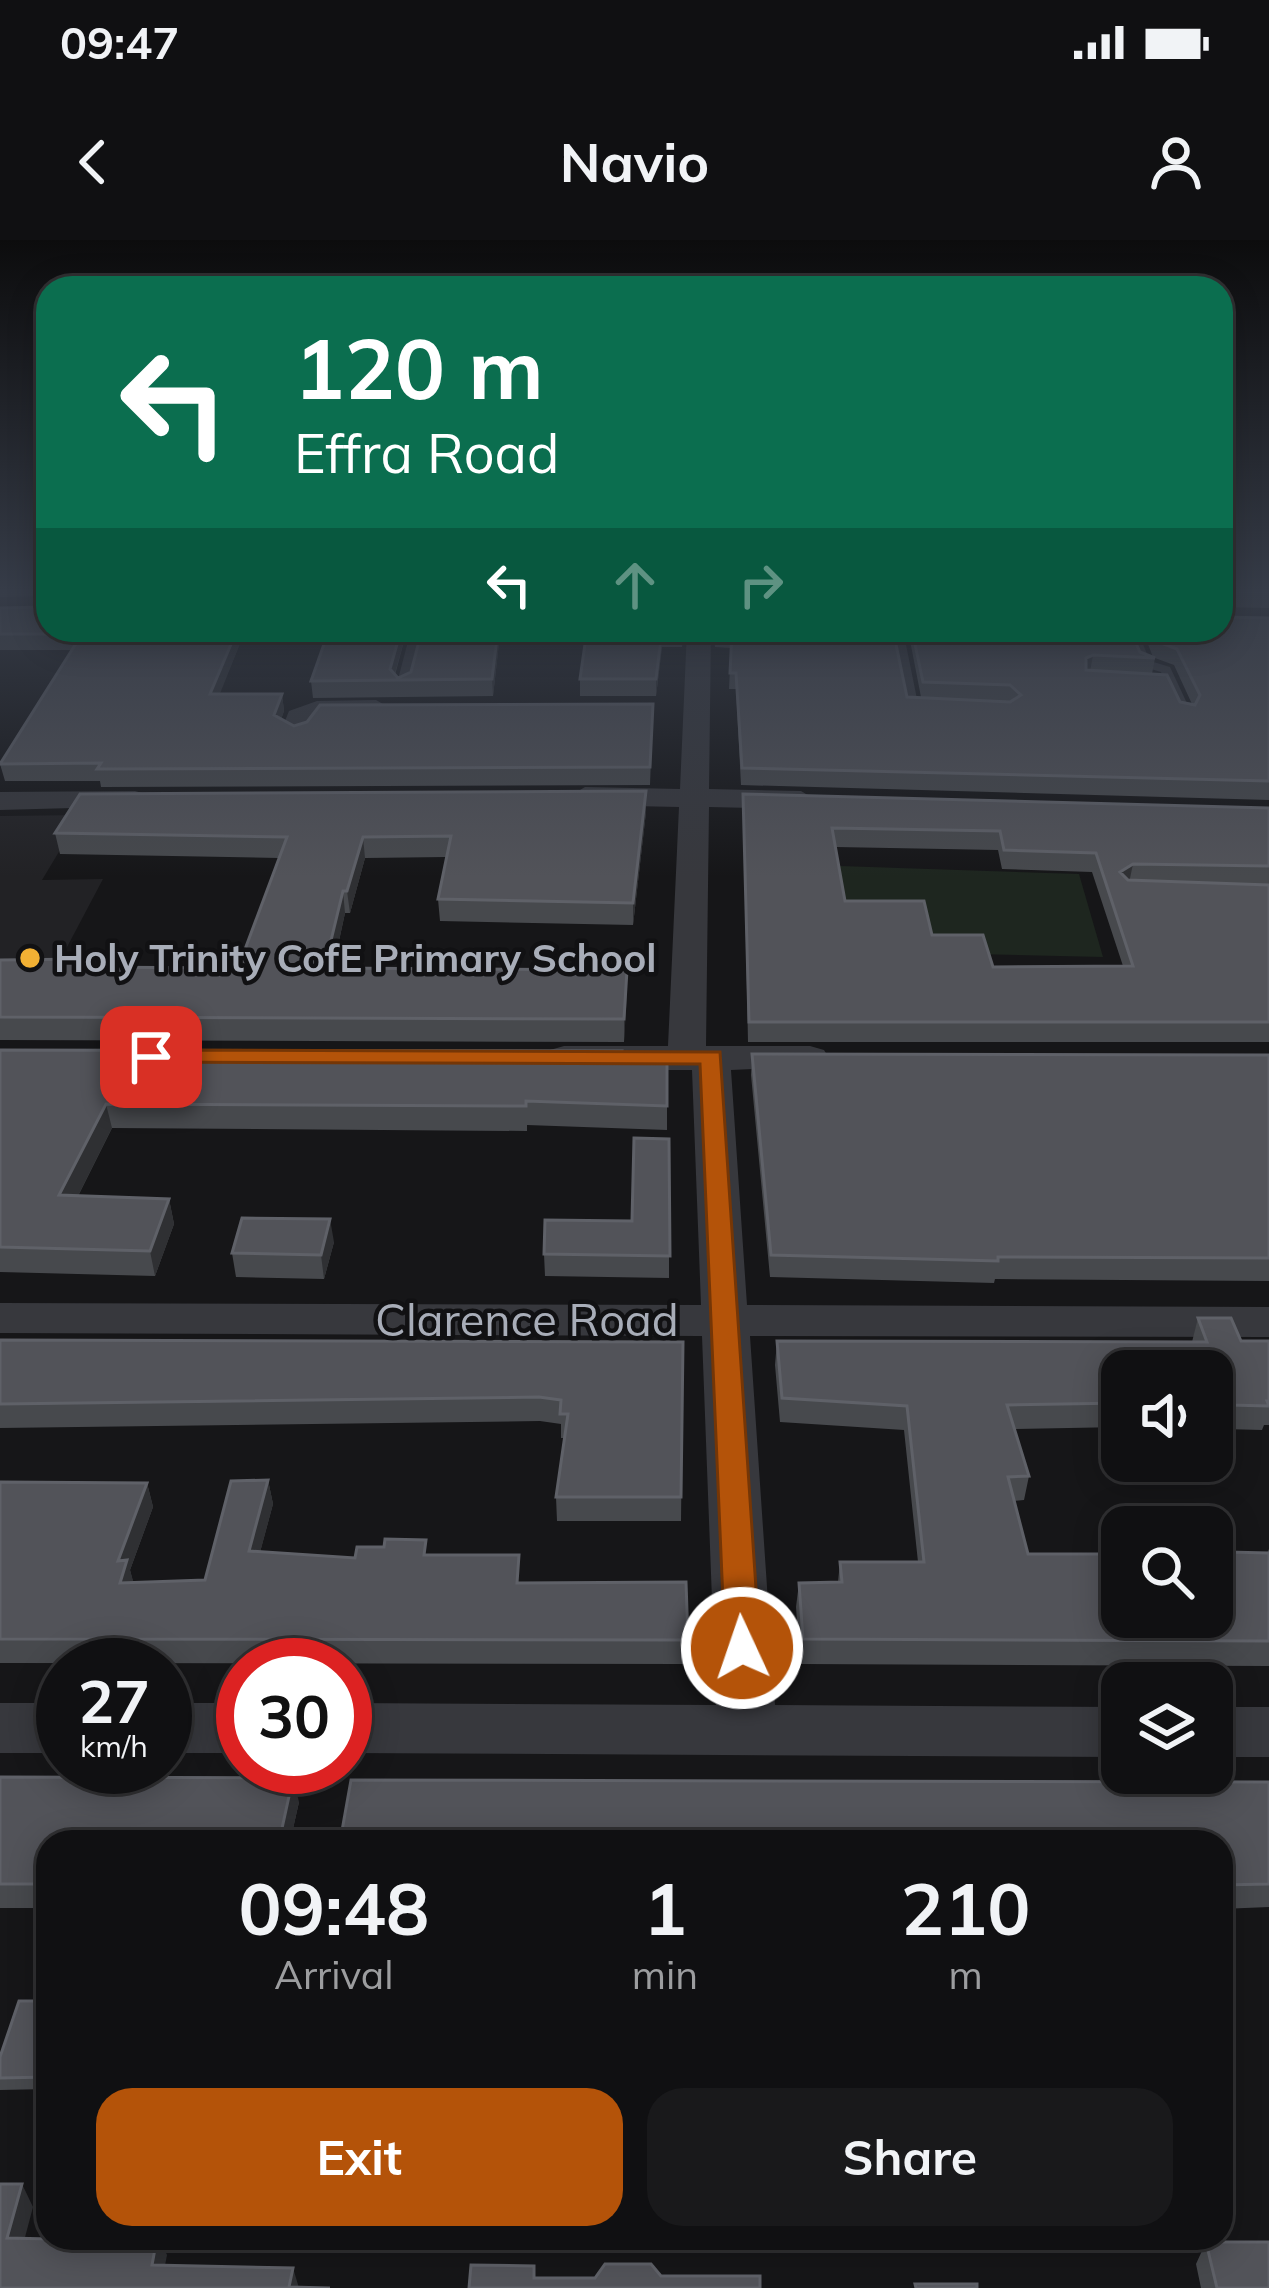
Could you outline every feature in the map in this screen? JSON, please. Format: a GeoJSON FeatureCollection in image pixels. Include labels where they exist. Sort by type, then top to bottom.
{"type":"FeatureCollection","features":[{"type":"Feature","properties":{"kind":"street"},"geometry":{"type":"LineString","coordinates":[[690,686],[686,709],[694,797],[699,1057],[724,1322],[747,1728]]}},
{"type":"Feature","properties":{"kind":"street"},"geometry":{"type":"LineString","coordinates":[[295,730],[298,717],[317,709],[406,698]]}},
{"type":"Feature","properties":{"kind":"street"},"geometry":{"type":"LineString","coordinates":[[561,796],[823,800]]}},
{"type":"Feature","properties":{"kind":"street"},"geometry":{"type":"LineString","coordinates":[[0,801],[166,800]]}},
{"type":"Feature","properties":{"kind":"street"},"geometry":{"type":"LineString","coordinates":[[525,1058],[848,1058]]}},
{"type":"Feature","properties":{"kind":"street","name":"Clarence Road"},"geometry":{"type":"LineString","coordinates":[[0,1318],[1269,1322]]}},
{"type":"Feature","properties":{"kind":"street"},"geometry":{"type":"LineString","coordinates":[[0,1727],[36,1727]]}},
{"type":"Feature","properties":{"kind":"street"},"geometry":{"type":"LineString","coordinates":[[372,1728],[1101,1732]]}},
{"type":"Feature","properties":{"kind":"street"},"geometry":{"type":"LineString","coordinates":[[1233,1732],[1269,1732]]}},
{"type":"Feature","properties":{"kind":"lane"},"geometry":{"type":"LineString","coordinates":[[406,698],[408,686]]}},
{"type":"Feature","properties":{"kind":"lane"},"geometry":{"type":"LineString","coordinates":[[908,686],[912,707],[936,708]]}},
{"type":"Feature","properties":{"kind":"lane"},"geometry":{"type":"LineString","coordinates":[[1174,686],[1186,714]]}},
{"type":"Feature","properties":{"kind":"shaded area","name":"Holy Trinity CofE Primary School"},"geometry":{"type":"Polygon","coordinates":[[[81,815],[42,880],[103,879],[20,1036],[0,1036],[0,816],[81,815]]]}},
{"type":"Feature","properties":{"kind":"shaded area"},"geometry":{"type":"Polygon","coordinates":[[[840,866],[1079,874],[1103,957],[930,953],[845,906],[840,866]]]}},
{"type":"Feature","properties":{"kind":"building"},"geometry":{"type":"Polygon","coordinates":[[[49,686],[214,686],[210,694],[282,694],[274,715],[294,726],[307,722],[320,705],[653,704],[650,767],[97,769],[101,763],[0,764],[49,686]]]}},
{"type":"Feature","properties":{"kind":"building"},"geometry":{"type":"Polygon","coordinates":[[[737,686],[905,686],[907,697],[1010,702],[1021,695],[1011,686],[1172,686],[1180,702],[1195,705],[1200,695],[1195,686],[1269,686],[1269,781],[742,768],[737,686]]]}},
{"type":"Feature","properties":{"kind":"building"},"geometry":{"type":"Polygon","coordinates":[[[646,791],[633,903],[438,899],[451,836],[363,837],[347,891],[343,891],[326,961],[333,961],[331,968],[627,970],[624,1019],[0,1017],[0,960],[82,959],[79,967],[238,968],[287,837],[55,833],[80,794],[646,791]]]}},
{"type":"Feature","properties":{"kind":"building"},"geometry":{"type":"Polygon","coordinates":[[[743,794],[1269,808],[1269,866],[1133,864],[1120,872],[1128,880],[1269,885],[1269,1022],[749,1022],[743,794]],[[832,828],[845,901],[924,901],[932,935],[983,935],[993,967],[1133,966],[1096,853],[1004,850],[1000,831],[832,828]]]}},
{"type":"Feature","properties":{"kind":"building"},"geometry":{"type":"Polygon","coordinates":[[[0,1050],[622,1051],[621,1062],[667,1062],[667,1106],[526,1101],[526,1106],[106,1104],[59,1195],[169,1199],[150,1251],[0,1247],[0,1050]]]}},
{"type":"Feature","properties":{"kind":"building"},"geometry":{"type":"Polygon","coordinates":[[[752,1054],[1269,1055],[1269,1258],[998,1257],[998,1261],[771,1255],[752,1054]]]}},
{"type":"Feature","properties":{"kind":"building"},"geometry":{"type":"Polygon","coordinates":[[[634,1138],[669,1139],[670,1256],[544,1254],[545,1220],[632,1221],[634,1138]]]}},
{"type":"Feature","properties":{"kind":"building"},"geometry":{"type":"Polygon","coordinates":[[[242,1218],[330,1219],[321,1255],[232,1253],[242,1218]]]}},
{"type":"Feature","properties":{"kind":"building"},"geometry":{"type":"Polygon","coordinates":[[[1198,1318],[1231,1318],[1241,1341],[1269,1341],[1269,1406],[1233,1405],[1233,1350],[1101,1350],[1101,1403],[1007,1405],[1029,1476],[1008,1477],[1028,1554],[1101,1554],[1101,1638],[1233,1638],[1233,1552],[1269,1553],[1269,1641],[803,1639],[799,1583],[842,1582],[840,1562],[924,1562],[907,1406],[782,1398],[777,1341],[1207,1342],[1198,1318]]]}},
{"type":"Feature","properties":{"kind":"building"},"geometry":{"type":"Polygon","coordinates":[[[0,1340],[683,1342],[681,1497],[556,1497],[568,1414],[560,1414],[561,1400],[0,1404],[0,1340]]]}},
{"type":"Feature","properties":{"kind":"building"},"geometry":{"type":"Polygon","coordinates":[[[268,1480],[249,1551],[355,1558],[357,1547],[384,1547],[385,1539],[426,1540],[424,1555],[519,1555],[517,1583],[686,1582],[688,1640],[0,1639],[0,1482],[147,1483],[118,1561],[127,1560],[120,1583],[205,1580],[231,1481],[268,1480]]]}},
{"type":"Feature","properties":{"kind":"building"},"geometry":{"type":"Polygon","coordinates":[[[0,1777],[36,1777],[36,1794],[192,1794],[192,1778],[216,1778],[216,1794],[290,1794],[282,1830],[36,1830],[36,1884],[0,1884],[0,1777]]]}},
{"type":"Feature","properties":{"kind":"building"},"geometry":{"type":"Polygon","coordinates":[[[372,1780],[1101,1782],[1101,1794],[1233,1794],[1233,1782],[1269,1782],[1269,1884],[1233,1885],[1233,1830],[342,1830],[349,1794],[372,1794],[372,1780]]]}},
{"type":"Feature","properties":{"kind":"building"},"geometry":{"type":"Polygon","coordinates":[[[19,2001],[36,2001],[36,2077],[0,2078],[0,2057],[19,2001]]]}},
{"type":"Feature","properties":{"kind":"building"},"geometry":{"type":"Polygon","coordinates":[[[0,2184],[22,2184],[7,2238],[36,2239],[36,2250],[155,2250],[152,2265],[293,2268],[289,2287],[330,2288],[0,2288],[0,2184]]]}},
{"type":"Feature","properties":{"kind":"building"},"geometry":{"type":"Polygon","coordinates":[[[1233,2242],[1269,2242],[1269,2288],[1217,2288],[1208,2250],[1233,2250],[1233,2242]]]}},
{"type":"Feature","properties":{"kind":"building"},"geometry":{"type":"Polygon","coordinates":[[[605,2264],[651,2264],[661,2276],[760,2276],[760,2288],[469,2288],[471,2265],[534,2266],[534,2278],[595,2278],[605,2264]]]}},
{"type":"Feature","properties":{"kind":"building"},"geometry":{"type":"Polygon","coordinates":[[[915,2284],[977,2284],[977,2288],[916,2288],[915,2284]]]}},
{"type":"Feature","properties":{"kind":"place","name":"Holy Trinity CofE Primary School"},"geometry":{"type":"Point","coordinates":[30,958]}},
{"type":"Feature","properties":{"kind":"route"},"geometry":{"type":"LineString","coordinates":[[151,1057],[711,1057],[742,1648]]}}]}
